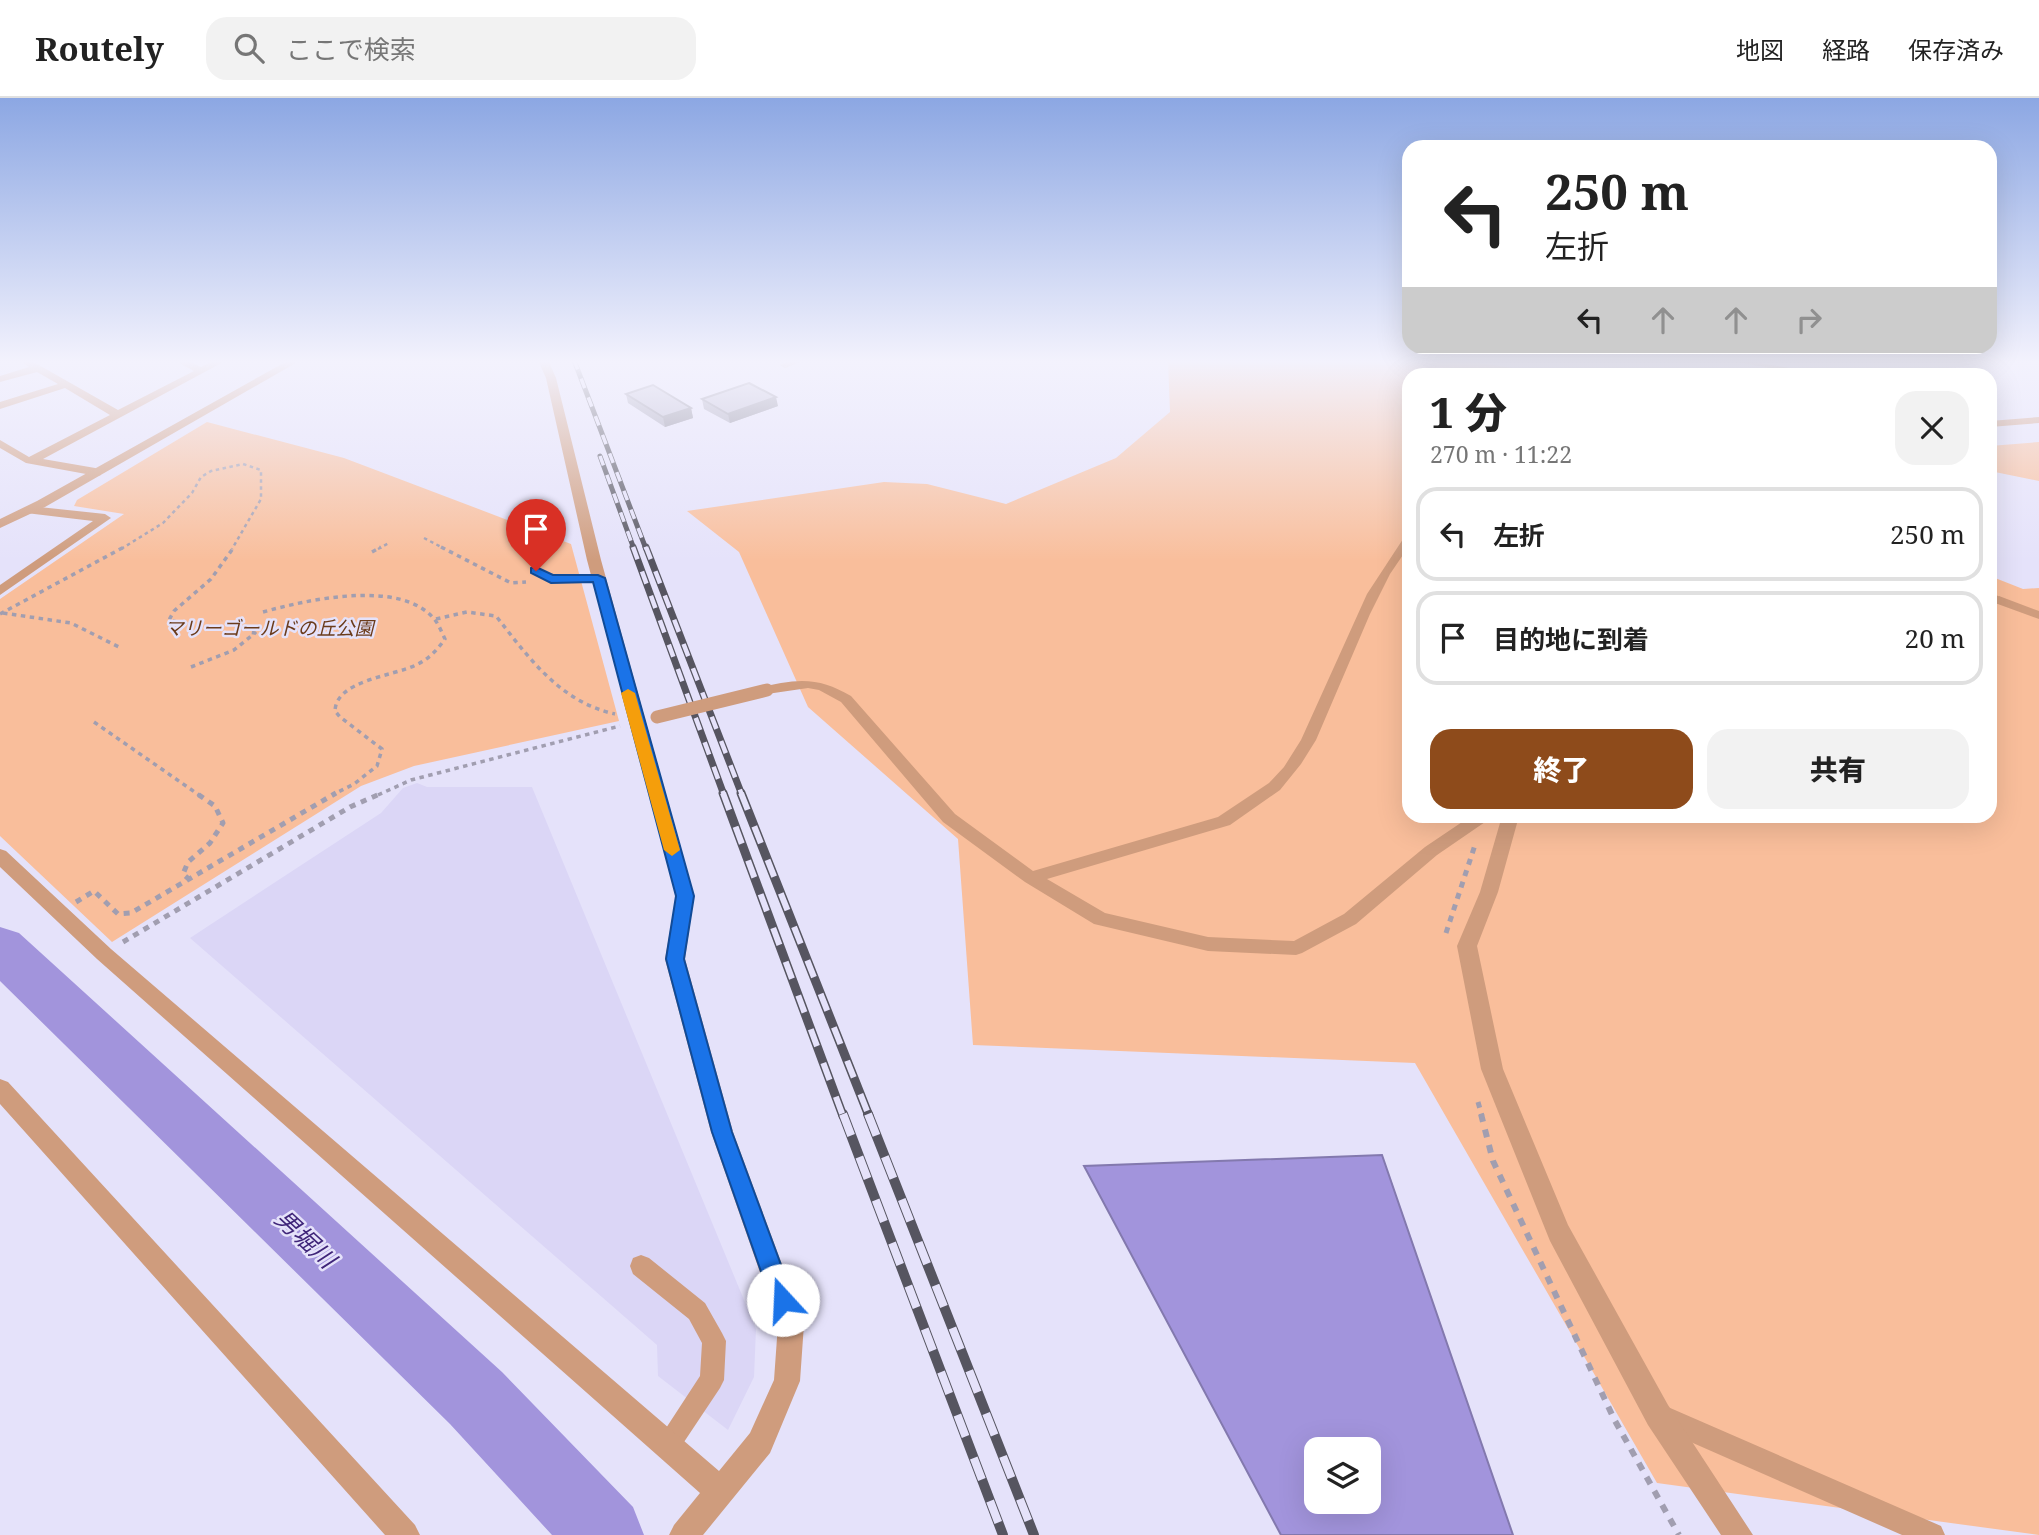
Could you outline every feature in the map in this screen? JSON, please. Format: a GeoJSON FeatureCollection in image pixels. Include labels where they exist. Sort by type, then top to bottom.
{"type":"FeatureCollection","features":[{"type":"Feature","properties":{"kind":"street"},"geometry":{"type":"LineString","coordinates":[[30,461],[95,427]]}},
{"type":"Feature","properties":{"kind":"street"},"geometry":{"type":"LineString","coordinates":[[0,524],[30,510],[176,427]]}},
{"type":"Feature","properties":{"kind":"street"},"geometry":{"type":"LineString","coordinates":[[562,427],[598,578],[642,717],[685,896],[675,959],[722,1132],[792,1324],[787,1381],[760,1443],[684,1535]]}},
{"type":"Feature","properties":{"kind":"street"},"geometry":{"type":"LineString","coordinates":[[0,443],[23,459],[97,472]]}},
{"type":"Feature","properties":{"kind":"street"},"geometry":{"type":"LineString","coordinates":[[0,591],[105,518],[30,510]]}},
{"type":"Feature","properties":{"kind":"street"},"geometry":{"type":"LineString","coordinates":[[1508,823],[1489,892],[1466,946],[1492,1069],[1559,1233],[1658,1415],[1738,1535]]}},
{"type":"Feature","properties":{"kind":"street"},"geometry":{"type":"LineString","coordinates":[[0,856],[104,954],[720,1491]]}},
{"type":"Feature","properties":{"kind":"street"},"geometry":{"type":"LineString","coordinates":[[0,1089],[405,1535]]}},
{"type":"Feature","properties":{"kind":"lane"},"geometry":{"type":"LineString","coordinates":[[1031,878],[1224,821],[1252,805],[1280,782],[1300,757],[1317,727],[1326,699],[1389,562],[1402,546]]}},
{"type":"Feature","properties":{"kind":"lane"},"geometry":{"type":"LineString","coordinates":[[533,576],[551,579],[598,578]]}},
{"type":"Feature","properties":{"kind":"lane"},"geometry":{"type":"LineString","coordinates":[[1997,599],[2039,615]]}},
{"type":"Feature","properties":{"kind":"lane"},"geometry":{"type":"LineString","coordinates":[[642,717],[811,682],[846,699],[949,818],[1031,878],[1100,919],[1208,944],[1296,948],[1350,919],[1431,852],[1472,823]]}},
{"type":"Feature","properties":{"kind":"lane"},"geometry":{"type":"LineString","coordinates":[[641,1266],[697,1311],[714,1341],[712,1381],[667,1445]]}},
{"type":"Feature","properties":{"kind":"lane"},"geometry":{"type":"LineString","coordinates":[[1658,1415],[1931,1535]]}},
{"type":"Feature","properties":{"kind":"path"},"geometry":{"type":"LineString","coordinates":[[1,613],[134,542],[163,523],[192,494],[201,477],[211,471],[232,465],[254,465],[261,470],[261,499],[225,561],[211,579],[174,611],[169,620],[177,622]]}},
{"type":"Feature","properties":{"kind":"path"},"geometry":{"type":"LineString","coordinates":[[424,538],[511,583],[533,576]]}},
{"type":"Feature","properties":{"kind":"path"},"geometry":{"type":"LineString","coordinates":[[372,552],[389,544]]}},
{"type":"Feature","properties":{"kind":"path"},"geometry":{"type":"LineString","coordinates":[[60,911],[94,891],[118,914],[131,914],[314,804],[354,784],[377,766],[382,749],[373,738],[343,722],[335,711],[337,700],[349,690],[405,672],[437,652],[444,639],[436,620],[412,605],[379,597],[322,598],[263,612]]}},
{"type":"Feature","properties":{"kind":"path"},"geometry":{"type":"LineString","coordinates":[[436,620],[467,612],[496,616],[535,664],[576,701],[611,713],[642,717]]}},
{"type":"Feature","properties":{"kind":"path"},"geometry":{"type":"LineString","coordinates":[[1,613],[71,622],[119,648]]}},
{"type":"Feature","properties":{"kind":"path"},"geometry":{"type":"LineString","coordinates":[[191,667],[217,659],[248,641],[255,633],[248,632]]}},
{"type":"Feature","properties":{"kind":"path"},"geometry":{"type":"LineString","coordinates":[[104,954],[350,807],[389,789],[411,780],[642,717]]}},
{"type":"Feature","properties":{"kind":"path"},"geometry":{"type":"LineString","coordinates":[[94,722],[215,806],[223,823],[211,843],[188,862],[183,874],[190,880]]}},
{"type":"Feature","properties":{"kind":"shaded area"},"geometry":{"type":"Polygon","coordinates":[[[417,783],[427,787],[532,787],[756,1329],[754,1377],[728,1430],[658,1376],[657,1345],[190,938],[381,813],[403,788],[417,783]]]}},
{"type":"Feature","properties":{"kind":"shaded area"},"geometry":{"type":"Polygon","coordinates":[[[1382,1155],[1513,1535],[1281,1535],[1084,1166],[1382,1155]]]}},
{"type":"Feature","properties":{"kind":"green space","name":"マリーゴールドの丘公園"},"geometry":{"type":"Polygon","coordinates":[[[199,427],[226,427],[344,458],[571,544],[619,721],[414,766],[361,786],[112,942],[0,836],[0,599],[124,514],[74,506],[77,500],[199,427]]]}},
{"type":"Feature","properties":{"kind":"green space"},"geometry":{"type":"Polygon","coordinates":[[[1152,427],[1402,427],[1402,823],[1997,823],[1997,579],[2023,589],[2039,588],[2039,1535],[1657,1483],[1415,1063],[973,1045],[958,839],[808,707],[739,552],[687,511],[884,482],[927,484],[1006,504],[1116,458],[1152,427]]]}},
{"type":"Feature","properties":{"kind":"green space"},"geometry":{"type":"Polygon","coordinates":[[[2039,442],[2039,481],[1997,472],[1997,445],[2039,442]]]}},
{"type":"Feature","properties":{"kind":"waterway","name":"男堀川"},"geometry":{"type":"LineString","coordinates":[[0,948],[476,1398],[605,1535]]}},
{"type":"Feature","properties":{"kind":"railway"},"geometry":{"type":"LineString","coordinates":[[600,427],[646,549]]}},
{"type":"Feature","properties":{"kind":"railway"},"geometry":{"type":"LineString","coordinates":[[600,456],[634,549]]}},
{"type":"Feature","properties":{"kind":"railway"},"geometry":{"type":"LineString","coordinates":[[633,547],[724,795]]}},
{"type":"Feature","properties":{"kind":"railway"},"geometry":{"type":"LineString","coordinates":[[646,547],[742,795]]}},
{"type":"Feature","properties":{"kind":"railway"},"geometry":{"type":"LineString","coordinates":[[723,793],[843,1116]]}},
{"type":"Feature","properties":{"kind":"railway"},"geometry":{"type":"LineString","coordinates":[[741,793],[869,1116]]}},
{"type":"Feature","properties":{"kind":"railway"},"geometry":{"type":"LineString","coordinates":[[843,1114],[1003,1535]]}},
{"type":"Feature","properties":{"kind":"railway"},"geometry":{"type":"LineString","coordinates":[[868,1114],[1034,1535]]}},
{"type":"Feature","properties":{"kind":"slow traffic"},"geometry":{"type":"LineString","coordinates":[[628,693],[672,850]]}},
{"type":"Feature","properties":{"kind":"route"},"geometry":{"type":"LineString","coordinates":[[536,571],[551,579],[598,578],[685,896],[675,959],[722,1132],[783,1300]]}}]}
